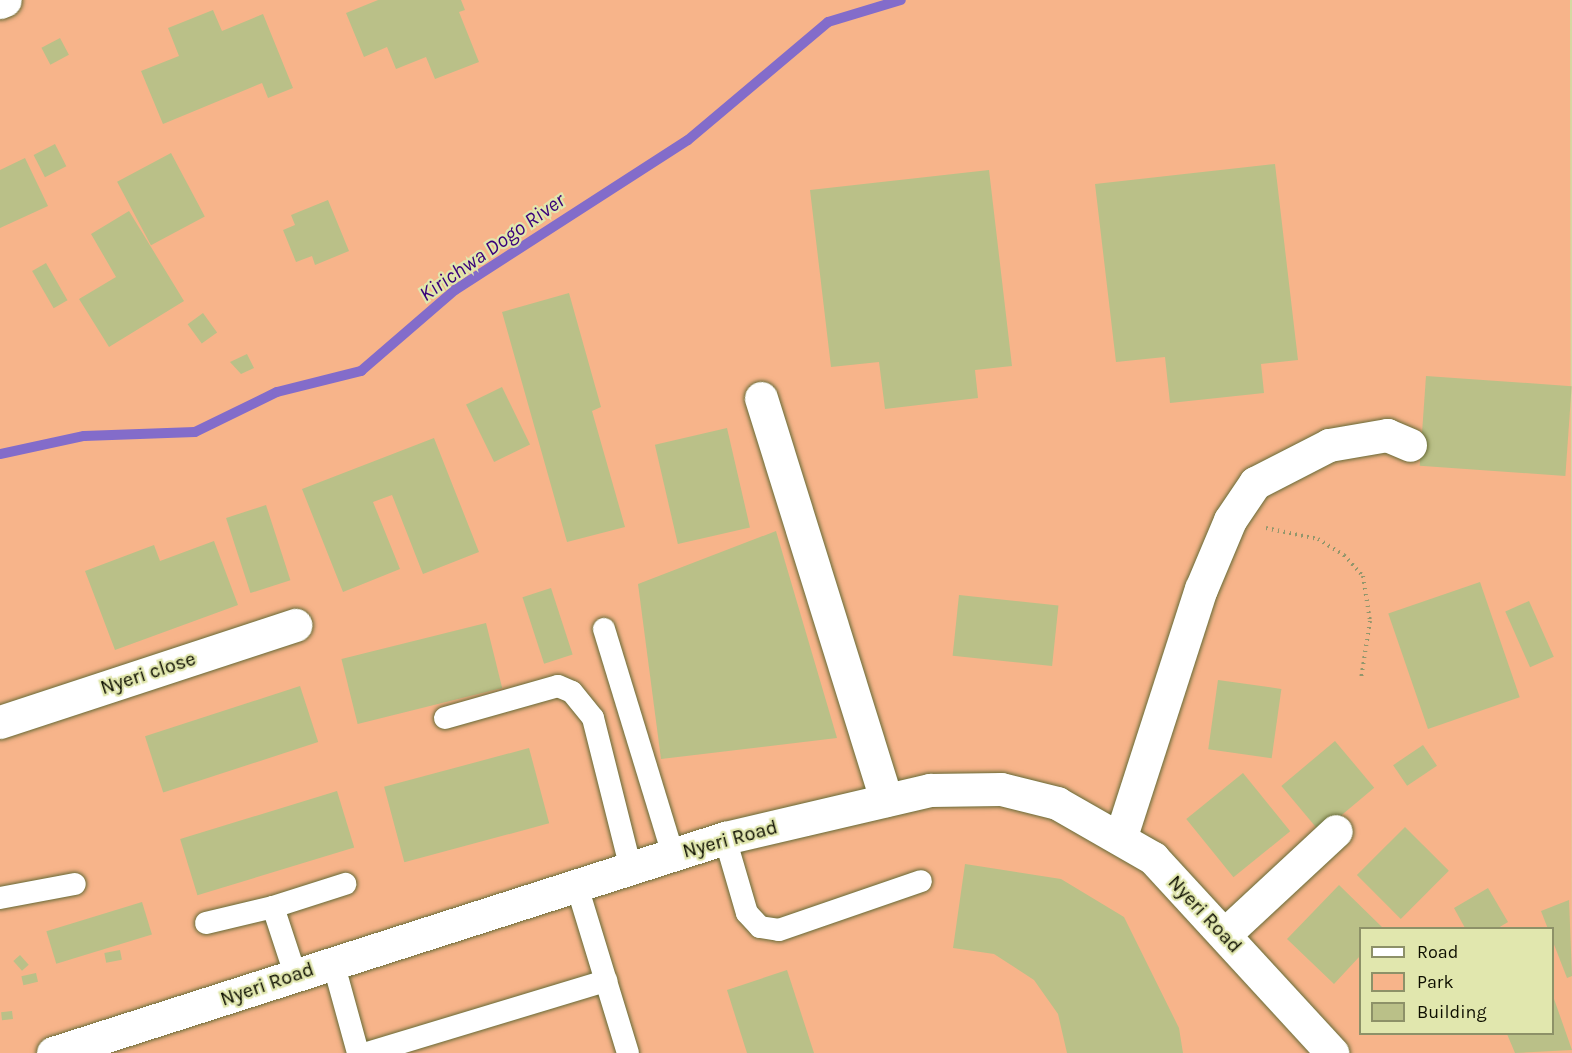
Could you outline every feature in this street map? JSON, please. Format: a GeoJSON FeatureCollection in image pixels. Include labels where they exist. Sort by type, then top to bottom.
{"type":"FeatureCollection","features":[{"type":"Feature","properties":{"kind":"street"},"geometry":{"type":"LineString","coordinates":[[0,3],[5,0]]}},
{"type":"Feature","properties":{"kind":"street"},"geometry":{"type":"LineString","coordinates":[[761,398],[886,800]]}},
{"type":"Feature","properties":{"kind":"street"},"geometry":{"type":"LineString","coordinates":[[1121,836],[1193,611],[1230,520],[1255,483],[1329,445],[1387,435],[1410,445]]}},
{"type":"Feature","properties":{"kind":"street","name":"Nyeri close"},"geometry":{"type":"LineString","coordinates":[[0,722],[295,625]]}},
{"type":"Feature","properties":{"kind":"street","name":"Nyeri Road"},"geometry":{"type":"LineString","coordinates":[[53,1053],[576,882],[725,838],[930,790],[1001,789],[1057,803],[1121,836],[1153,858],[1332,1053]]}},
{"type":"Feature","properties":{"kind":"street"},"geometry":{"type":"LineString","coordinates":[[1225,934],[1336,831]]}},
{"type":"Feature","properties":{"kind":"lane"},"geometry":{"type":"LineString","coordinates":[[604,629],[673,854]]}},
{"type":"Feature","properties":{"kind":"lane"},"geometry":{"type":"LineString","coordinates":[[445,718],[558,686],[572,692],[593,718],[630,865]]}},
{"type":"Feature","properties":{"kind":"lane"},"geometry":{"type":"LineString","coordinates":[[725,838],[747,913],[760,927],[779,930],[921,881]]}},
{"type":"Feature","properties":{"kind":"lane"},"geometry":{"type":"LineString","coordinates":[[576,882],[628,1053]]}},
{"type":"Feature","properties":{"kind":"lane"},"geometry":{"type":"LineString","coordinates":[[0,898],[75,884]]}},
{"type":"Feature","properties":{"kind":"lane"},"geometry":{"type":"LineString","coordinates":[[206,923],[273,907],[345,884]]}},
{"type":"Feature","properties":{"kind":"lane"},"geometry":{"type":"LineString","coordinates":[[273,907],[295,975]]}},
{"type":"Feature","properties":{"kind":"lane"},"geometry":{"type":"LineString","coordinates":[[333,962],[358,1053]]}},
{"type":"Feature","properties":{"kind":"lane"},"geometry":{"type":"LineString","coordinates":[[367,1053],[606,981]]}},
{"type":"Feature","properties":{"kind":"path"},"geometry":{"type":"LineString","coordinates":[[1230,520],[1318,539],[1344,555],[1363,576],[1370,621],[1361,679]]}},
{"type":"Feature","properties":{"kind":"green space"},"geometry":{"type":"Polygon","coordinates":[[[0,0],[1570,0],[1572,1053],[0,1053],[0,0]]]}},
{"type":"Feature","properties":{"kind":"building"},"geometry":{"type":"Polygon","coordinates":[[[378,0],[461,0],[465,10],[459,12],[479,62],[435,79],[426,57],[396,69],[387,47],[364,57],[346,13],[378,0]]]}},
{"type":"Feature","properties":{"kind":"building"},"geometry":{"type":"Polygon","coordinates":[[[213,10],[222,31],[263,14],[293,88],[268,98],[262,83],[163,124],[141,71],[179,56],[168,28],[213,10]]]}},
{"type":"Feature","properties":{"kind":"building"},"geometry":{"type":"Polygon","coordinates":[[[60,38],[69,55],[50,65],[41,48],[60,38]]]}},
{"type":"Feature","properties":{"kind":"building"},"geometry":{"type":"Polygon","coordinates":[[[55,144],[66,166],[45,177],[34,155],[55,144]]]}},
{"type":"Feature","properties":{"kind":"building"},"geometry":{"type":"Polygon","coordinates":[[[171,153],[205,217],[151,245],[117,182],[171,153]]]}},
{"type":"Feature","properties":{"kind":"building"},"geometry":{"type":"Polygon","coordinates":[[[25,158],[48,206],[0,228],[0,170],[25,158]]]}},
{"type":"Feature","properties":{"kind":"building"},"geometry":{"type":"Polygon","coordinates":[[[1275,164],[1298,360],[1261,364],[1264,393],[1170,403],[1165,357],[1116,362],[1095,184],[1275,164]]]}},
{"type":"Feature","properties":{"kind":"building"},"geometry":{"type":"Polygon","coordinates":[[[989,170],[1012,366],[975,370],[978,398],[885,409],[879,362],[831,367],[810,190],[989,170]]]}},
{"type":"Feature","properties":{"kind":"building"},"geometry":{"type":"Polygon","coordinates":[[[328,200],[349,251],[315,265],[312,256],[296,262],[283,230],[295,225],[291,215],[328,200]]]}},
{"type":"Feature","properties":{"kind":"building"},"geometry":{"type":"Polygon","coordinates":[[[129,211],[184,301],[109,347],[79,299],[116,277],[91,234],[129,211]]]}},
{"type":"Feature","properties":{"kind":"building"},"geometry":{"type":"Polygon","coordinates":[[[46,263],[68,300],[54,308],[32,271],[46,263]]]}},
{"type":"Feature","properties":{"kind":"building"},"geometry":{"type":"Polygon","coordinates":[[[569,293],[601,407],[592,411],[625,527],[567,542],[502,312],[569,293]]]}},
{"type":"Feature","properties":{"kind":"building"},"geometry":{"type":"Polygon","coordinates":[[[203,313],[217,332],[202,344],[188,324],[203,313]]]}},
{"type":"Feature","properties":{"kind":"building"},"geometry":{"type":"Polygon","coordinates":[[[247,354],[254,368],[241,374],[230,362],[247,354]]]}},
{"type":"Feature","properties":{"kind":"building"},"geometry":{"type":"Polygon","coordinates":[[[1426,376],[1572,386],[1565,476],[1420,466],[1426,376]]]}},
{"type":"Feature","properties":{"kind":"building"},"geometry":{"type":"Polygon","coordinates":[[[502,387],[530,445],[494,462],[466,405],[502,387]]]}},
{"type":"Feature","properties":{"kind":"building"},"geometry":{"type":"Polygon","coordinates":[[[727,428],[750,527],[678,544],[655,445],[727,428]]]}},
{"type":"Feature","properties":{"kind":"building"},"geometry":{"type":"Polygon","coordinates":[[[434,438],[479,552],[423,574],[392,495],[373,502],[400,569],[343,592],[302,489],[434,438]]]}},
{"type":"Feature","properties":{"kind":"building"},"geometry":{"type":"Polygon","coordinates":[[[266,505],[290,580],[250,593],[226,518],[266,505]]]}},
{"type":"Feature","properties":{"kind":"building"},"geometry":{"type":"Polygon","coordinates":[[[776,531],[837,738],[661,759],[638,584],[776,531]]]}},
{"type":"Feature","properties":{"kind":"building"},"geometry":{"type":"Polygon","coordinates":[[[214,541],[238,605],[115,650],[85,571],[154,545],[160,561],[214,541]]]}},
{"type":"Feature","properties":{"kind":"building"},"geometry":{"type":"Polygon","coordinates":[[[1480,582],[1520,697],[1428,729],[1388,614],[1480,582]]]}},
{"type":"Feature","properties":{"kind":"building"},"geometry":{"type":"Polygon","coordinates":[[[551,588],[573,655],[544,664],[522,597],[551,588]]]}},
{"type":"Feature","properties":{"kind":"building"},"geometry":{"type":"Polygon","coordinates":[[[959,595],[1058,605],[1052,666],[953,656],[959,595]]]}},
{"type":"Feature","properties":{"kind":"building"},"geometry":{"type":"Polygon","coordinates":[[[1529,601],[1554,657],[1530,667],[1505,612],[1529,601]]]}},
{"type":"Feature","properties":{"kind":"building"},"geometry":{"type":"Polygon","coordinates":[[[486,623],[502,688],[358,724],[341,659],[486,623]]]}},
{"type":"Feature","properties":{"kind":"building"},"geometry":{"type":"Polygon","coordinates":[[[1218,680],[1281,689],[1272,758],[1208,749],[1218,680]]]}},
{"type":"Feature","properties":{"kind":"building"},"geometry":{"type":"Polygon","coordinates":[[[300,686],[318,742],[163,792],[145,736],[300,686]]]}},
{"type":"Feature","properties":{"kind":"building"},"geometry":{"type":"Polygon","coordinates":[[[1335,741],[1374,788],[1321,833],[1281,786],[1335,741]]]}},
{"type":"Feature","properties":{"kind":"building"},"geometry":{"type":"Polygon","coordinates":[[[1423,745],[1437,766],[1407,786],[1393,765],[1423,745]]]}},
{"type":"Feature","properties":{"kind":"building"},"geometry":{"type":"Polygon","coordinates":[[[529,748],[549,823],[404,862],[384,787],[529,748]]]}},
{"type":"Feature","properties":{"kind":"building"},"geometry":{"type":"Polygon","coordinates":[[[1243,773],[1290,831],[1233,877],[1186,819],[1243,773]]]}},
{"type":"Feature","properties":{"kind":"building"},"geometry":{"type":"Polygon","coordinates":[[[337,791],[354,847],[197,895],[180,839],[337,791]]]}},
{"type":"Feature","properties":{"kind":"building"},"geometry":{"type":"Polygon","coordinates":[[[1405,827],[1449,871],[1401,919],[1357,875],[1405,827]]]}},
{"type":"Feature","properties":{"kind":"building"},"geometry":{"type":"Polygon","coordinates":[[[965,864],[1061,879],[1124,917],[1179,1028],[1183,1053],[1067,1053],[1058,1014],[1034,980],[994,954],[953,948],[965,864]]]}},
{"type":"Feature","properties":{"kind":"building"},"geometry":{"type":"Polygon","coordinates":[[[1339,885],[1382,927],[1359,927],[1359,957],[1334,984],[1287,939],[1339,885]]]}},
{"type":"Feature","properties":{"kind":"building"},"geometry":{"type":"Polygon","coordinates":[[[1488,888],[1508,922],[1500,927],[1464,927],[1454,908],[1488,888]]]}},
{"type":"Feature","properties":{"kind":"building"},"geometry":{"type":"Polygon","coordinates":[[[1569,900],[1572,976],[1567,978],[1554,944],[1554,927],[1547,927],[1541,911],[1569,900]]]}},
{"type":"Feature","properties":{"kind":"building"},"geometry":{"type":"Polygon","coordinates":[[[142,902],[152,935],[56,964],[46,931],[142,902]]]}},
{"type":"Feature","properties":{"kind":"building"},"geometry":{"type":"Polygon","coordinates":[[[120,950],[122,960],[106,963],[104,953],[120,950]]]}},
{"type":"Feature","properties":{"kind":"building"},"geometry":{"type":"Polygon","coordinates":[[[20,955],[29,965],[22,971],[13,961],[20,955]]]}},
{"type":"Feature","properties":{"kind":"building"},"geometry":{"type":"Polygon","coordinates":[[[787,970],[814,1053],[747,1053],[727,990],[787,970]]]}},
{"type":"Feature","properties":{"kind":"building"},"geometry":{"type":"Polygon","coordinates":[[[36,973],[38,982],[23,985],[21,976],[36,973]]]}},
{"type":"Feature","properties":{"kind":"building"},"geometry":{"type":"Polygon","coordinates":[[[1554,999],[1572,1050],[1515,1053],[1507,1035],[1554,1035],[1554,999]]]}},
{"type":"Feature","properties":{"kind":"building"},"geometry":{"type":"Polygon","coordinates":[[[12,1011],[13,1019],[2,1020],[1,1012],[12,1011]]]}},
{"type":"Feature","properties":{"kind":"waterway","name":"Kirichwa Dogo River"},"geometry":{"type":"LineString","coordinates":[[0,454],[84,436],[195,432],[277,392],[361,371],[455,290],[688,140],[828,22],[901,0]]}}]}
